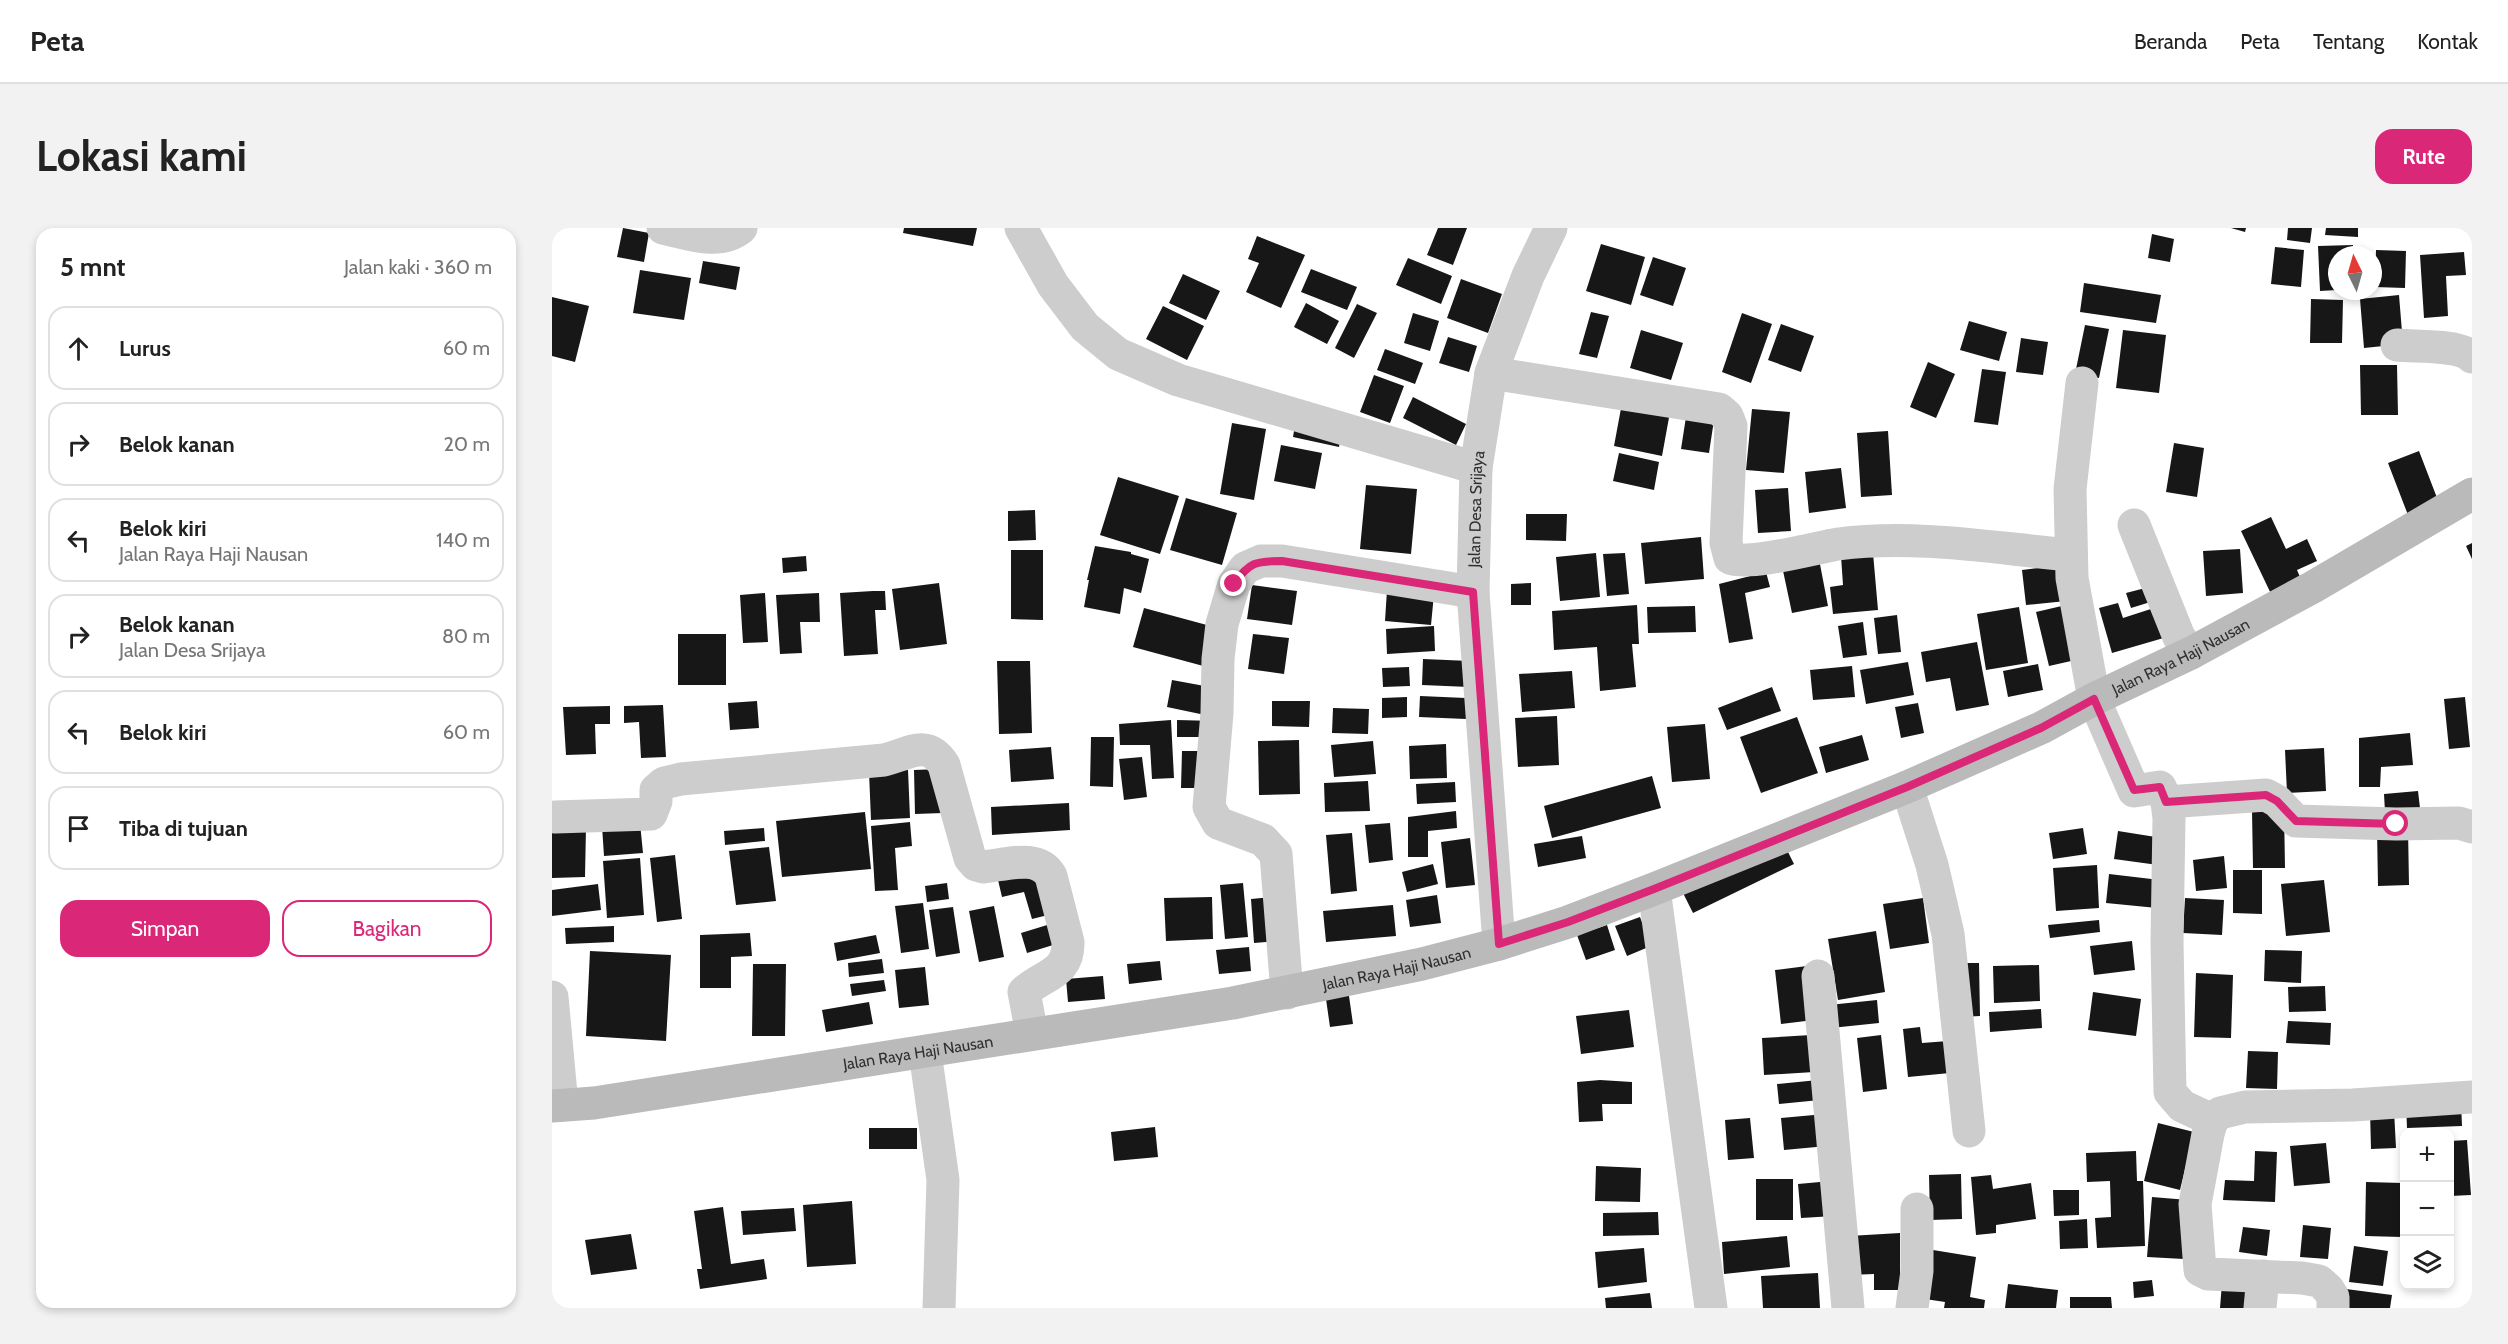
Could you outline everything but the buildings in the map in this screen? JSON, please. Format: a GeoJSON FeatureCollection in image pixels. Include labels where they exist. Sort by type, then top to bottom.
{"type":"FeatureCollection","features":[{"type":"Feature","properties":{"kind":"street"},"geometry":{"type":"LineString","coordinates":[[663,228],[718,238],[729,236],[741,228]]}},
{"type":"Feature","properties":{"kind":"street"},"geometry":{"type":"LineString","coordinates":[[1020,228],[1053,285],[1084,327],[1118,354],[1178,380],[1476,468]]}},
{"type":"Feature","properties":{"kind":"street","name":"Jalan Desa Srijaya"},"geometry":{"type":"LineString","coordinates":[[1499,944],[1473,592],[1476,468],[1491,373],[1528,276],[1551,228]]}},
{"type":"Feature","properties":{"kind":"street"},"geometry":{"type":"LineString","coordinates":[[2397,345],[2454,349],[2467,352],[2472,357]]}},
{"type":"Feature","properties":{"kind":"street"},"geometry":{"type":"LineString","coordinates":[[1491,373],[1719,409],[1723,412],[1731,426],[1726,543],[1730,558],[1734,560],[1749,560],[1838,544],[1908,540],[2071,555]]}},
{"type":"Feature","properties":{"kind":"street"},"geometry":{"type":"LineString","coordinates":[[2082,383],[2070,489],[2071,555],[2079,628],[2094,699],[2134,790],[2160,787],[2166,802],[2169,818],[2167,942],[2170,1092],[2182,1106],[2212,1120]]}},
{"type":"Feature","properties":{"kind":"street","name":"Jalan Raya Haji Nausan"},"geometry":{"type":"LineString","coordinates":[[557,1106],[594,1104],[1287,993],[1499,944],[1568,922],[1907,787],[2041,728],[2094,699],[2192,653],[2313,587],[2472,494]]}},
{"type":"Feature","properties":{"kind":"street"},"geometry":{"type":"LineString","coordinates":[[2134,525],[2179,637],[2192,653]]}},
{"type":"Feature","properties":{"kind":"street"},"geometry":{"type":"LineString","coordinates":[[1287,993],[1276,854],[1263,840],[1218,823],[1209,807],[1216,723],[1218,659],[1222,624],[1234,584],[1245,568],[1261,561],[1282,561],[1473,592]]}},
{"type":"Feature","properties":{"kind":"street"},"geometry":{"type":"LineString","coordinates":[[555,817],[651,814],[656,801],[656,790],[664,783],[681,779],[884,760],[912,751],[925,750],[937,754],[944,765],[967,852],[976,865],[984,867],[1033,862],[1046,867],[1051,876],[1068,952],[1066,962],[1024,992],[1032,1034]]}},
{"type":"Feature","properties":{"kind":"street"},"geometry":{"type":"LineString","coordinates":[[1907,787],[1932,865],[1948,934],[1969,1131]]}},
{"type":"Feature","properties":{"kind":"street"},"geometry":{"type":"LineString","coordinates":[[2166,802],[2266,795],[2277,801],[2296,821],[2396,824],[2459,822],[2472,826]]}},
{"type":"Feature","properties":{"kind":"street"},"geometry":{"type":"LineString","coordinates":[[1654,889],[1711,1308]]}},
{"type":"Feature","properties":{"kind":"street"},"geometry":{"type":"LineString","coordinates":[[1818,976],[1848,1308]]}},
{"type":"Feature","properties":{"kind":"street"},"geometry":{"type":"LineString","coordinates":[[552,997],[557,1106]]}},
{"type":"Feature","properties":{"kind":"street"},"geometry":{"type":"LineString","coordinates":[[925,1052],[943,1180],[939,1308]]}},
{"type":"Feature","properties":{"kind":"street"},"geometry":{"type":"LineString","coordinates":[[2333,1308],[2333,1297],[2319,1281],[2262,1292],[2200,1270],[2195,1204],[2212,1120],[2220,1113],[2245,1107],[2353,1105],[2472,1096]]}},
{"type":"Feature","properties":{"kind":"street"},"geometry":{"type":"LineString","coordinates":[[1912,1308],[1917,1271],[1917,1209]]}},
{"type":"Feature","properties":{"kind":"route"},"geometry":{"type":"LineString","coordinates":[[1234,584],[1245,568],[1261,561],[1282,561],[1473,592],[1499,944],[1568,922],[1654,889],[1907,787],[2041,728],[2094,699],[2134,790],[2160,787],[2166,802],[2266,795],[2277,801],[2296,821],[2396,824]]}}]}
